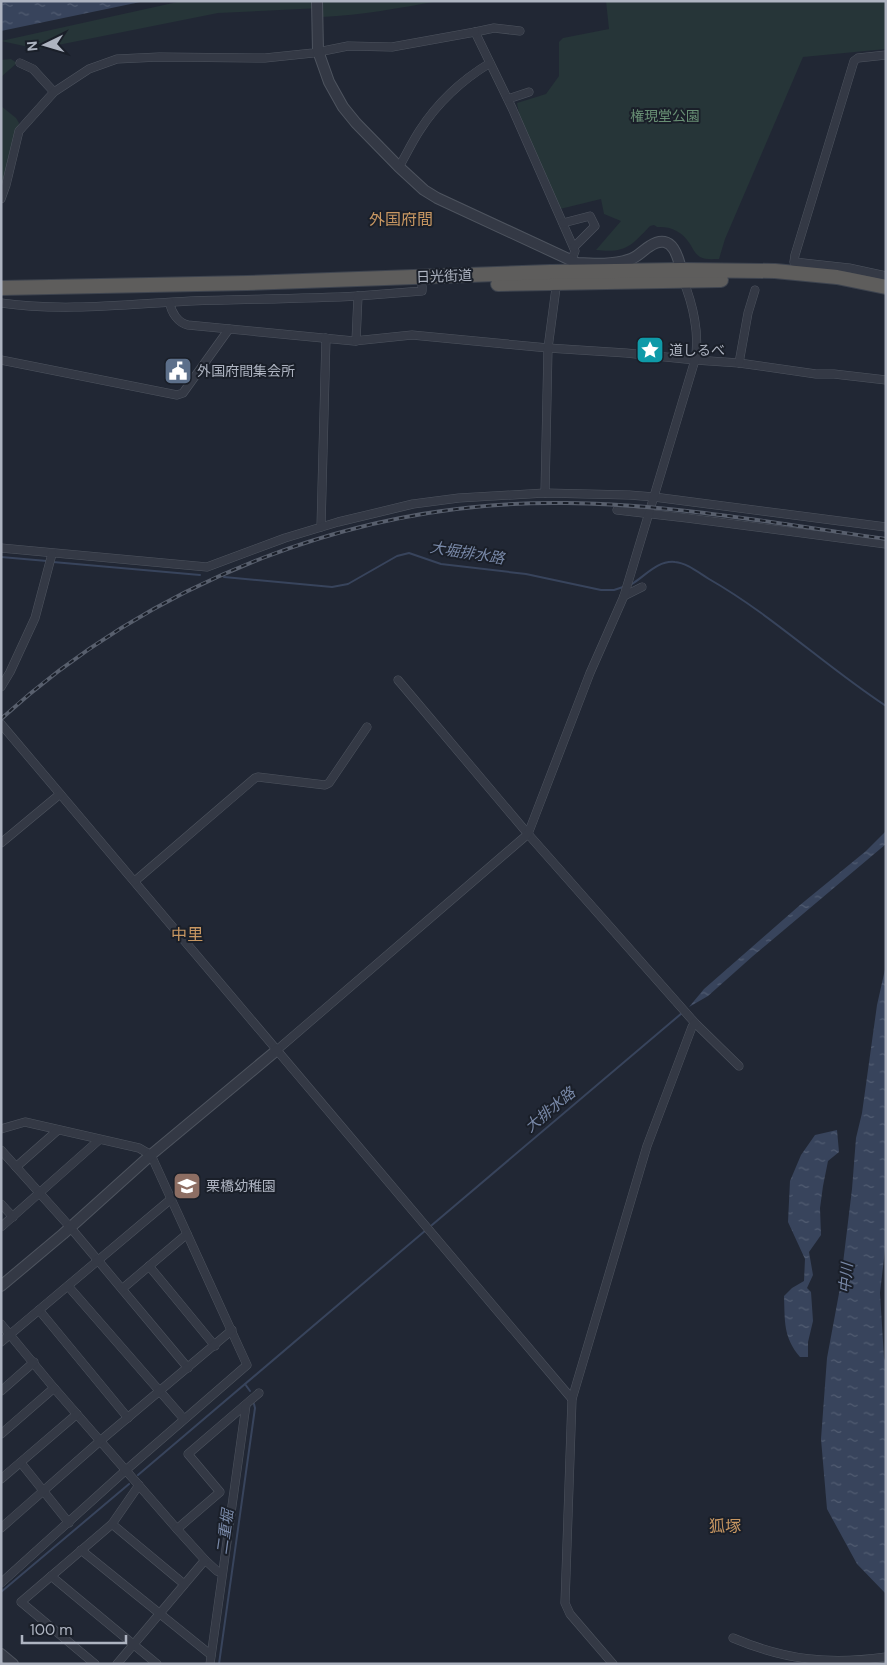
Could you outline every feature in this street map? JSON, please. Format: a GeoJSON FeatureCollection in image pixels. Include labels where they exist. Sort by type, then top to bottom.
{"type":"FeatureCollection","features":[{"type":"Feature","properties":{"kind":"highway","name":"日光街道"},"geometry":{"type":"LineString","coordinates":[[1,288],[219,284],[550,272],[682,275],[768,280],[839,286],[886,296]]}},
{"type":"Feature","properties":{"kind":"highway","name":"日光街道"},"geometry":{"type":"LineString","coordinates":[[1,295],[422,286],[783,272],[838,277],[886,287]]}},
{"type":"Feature","properties":{"kind":"street"},"geometry":{"type":"LineString","coordinates":[[1,1286],[151,1155],[277,1050],[528,834],[590,674],[624,596],[695,360],[696,339],[694,322],[673,247],[662,242],[654,244],[629,260],[595,264],[578,263],[448,205],[424,190],[399,167],[344,107],[329,82],[318,51],[317,1]]}},
{"type":"Feature","properties":{"kind":"street"},"geometry":{"type":"LineString","coordinates":[[1,200],[12,164],[19,130],[54,92],[89,69],[117,59],[159,57],[264,58],[348,46],[392,47],[494,28],[520,31]]}},
{"type":"Feature","properties":{"kind":"street"},"geometry":{"type":"LineString","coordinates":[[475,32],[508,99],[574,248],[575,255],[572,259]]}},
{"type":"Feature","properties":{"kind":"street"},"geometry":{"type":"LineString","coordinates":[[886,55],[858,58],[854,61],[794,262],[849,268],[886,276]]}},
{"type":"Feature","properties":{"kind":"street"},"geometry":{"type":"LineString","coordinates":[[20,63],[33,69],[54,92]]}},
{"type":"Feature","properties":{"kind":"street"},"geometry":{"type":"LineString","coordinates":[[399,167],[419,131],[450,92],[471,74],[490,63]]}},
{"type":"Feature","properties":{"kind":"street"},"geometry":{"type":"LineString","coordinates":[[508,99],[528,92]]}},
{"type":"Feature","properties":{"kind":"street"},"geometry":{"type":"LineString","coordinates":[[563,223],[590,216],[595,226],[574,248]]}},
{"type":"Feature","properties":{"kind":"street"},"geometry":{"type":"LineString","coordinates":[[556,268],[558,253]]}},
{"type":"Feature","properties":{"kind":"street"},"geometry":{"type":"LineString","coordinates":[[1,303],[46,307],[123,306],[358,296],[422,291],[422,286]]}},
{"type":"Feature","properties":{"kind":"street"},"geometry":{"type":"LineString","coordinates":[[545,493],[548,348],[556,288]]}},
{"type":"Feature","properties":{"kind":"street"},"geometry":{"type":"LineString","coordinates":[[740,363],[748,313],[755,290]]}},
{"type":"Feature","properties":{"kind":"street"},"geometry":{"type":"LineString","coordinates":[[356,341],[358,296]]}},
{"type":"Feature","properties":{"kind":"street"},"geometry":{"type":"LineString","coordinates":[[170,303],[173,312],[183,324],[229,329],[356,341],[412,335],[548,348],[658,355],[740,363],[816,374],[834,374],[886,380]]}},
{"type":"Feature","properties":{"kind":"street"},"geometry":{"type":"LineString","coordinates":[[1,360],[177,395],[183,393],[229,329]]}},
{"type":"Feature","properties":{"kind":"street"},"geometry":{"type":"LineString","coordinates":[[321,527],[326,338]]}},
{"type":"Feature","properties":{"kind":"street"},"geometry":{"type":"LineString","coordinates":[[1,548],[207,567],[285,538],[413,504],[460,498],[545,493],[654,497],[886,527]]}},
{"type":"Feature","properties":{"kind":"street"},"geometry":{"type":"LineString","coordinates":[[616,510],[886,544]]}},
{"type":"Feature","properties":{"kind":"street"},"geometry":{"type":"LineString","coordinates":[[1,687],[35,618],[52,554]]}},
{"type":"Feature","properties":{"kind":"street"},"geometry":{"type":"LineString","coordinates":[[624,596],[642,587]]}},
{"type":"Feature","properties":{"kind":"street"},"geometry":{"type":"LineString","coordinates":[[398,680],[528,834],[693,1021],[739,1066]]}},
{"type":"Feature","properties":{"kind":"street"},"geometry":{"type":"LineString","coordinates":[[1,724],[572,1399]]}},
{"type":"Feature","properties":{"kind":"street"},"geometry":{"type":"LineString","coordinates":[[135,881],[255,778],[325,785],[329,783],[367,727]]}},
{"type":"Feature","properties":{"kind":"street"},"geometry":{"type":"LineString","coordinates":[[1,843],[60,794]]}},
{"type":"Feature","properties":{"kind":"street"},"geometry":{"type":"LineString","coordinates":[[612,1664],[570,1614],[564,1599],[572,1399],[653,1129],[693,1021]]}},
{"type":"Feature","properties":{"kind":"street"},"geometry":{"type":"LineString","coordinates":[[1,1129],[25,1122],[139,1148],[151,1155],[247,1365],[1,1583]]}},
{"type":"Feature","properties":{"kind":"street"},"geometry":{"type":"LineString","coordinates":[[16,1167],[58,1130]]}},
{"type":"Feature","properties":{"kind":"street"},"geometry":{"type":"LineString","coordinates":[[1,1227],[99,1140]]}},
{"type":"Feature","properties":{"kind":"street"},"geometry":{"type":"LineString","coordinates":[[1,1150],[70,1227],[188,1368]]}},
{"type":"Feature","properties":{"kind":"street"},"geometry":{"type":"LineString","coordinates":[[1,1342],[171,1199]]}},
{"type":"Feature","properties":{"kind":"street"},"geometry":{"type":"LineString","coordinates":[[1,1204],[13,1217]]}},
{"type":"Feature","properties":{"kind":"street"},"geometry":{"type":"LineString","coordinates":[[122,1289],[187,1234]]}},
{"type":"Feature","properties":{"kind":"street"},"geometry":{"type":"LineString","coordinates":[[149,1266],[215,1346]]}},
{"type":"Feature","properties":{"kind":"street"},"geometry":{"type":"LineString","coordinates":[[68,1286],[184,1419]]}},
{"type":"Feature","properties":{"kind":"street"},"geometry":{"type":"LineString","coordinates":[[39,1310],[128,1418]]}},
{"type":"Feature","properties":{"kind":"street"},"geometry":{"type":"LineString","coordinates":[[1,1324],[177,1529],[205,1560],[222,1573]]}},
{"type":"Feature","properties":{"kind":"street"},"geometry":{"type":"LineString","coordinates":[[1,1528],[100,1441],[232,1330]]}},
{"type":"Feature","properties":{"kind":"street"},"geometry":{"type":"LineString","coordinates":[[1,1390],[34,1362]]}},
{"type":"Feature","properties":{"kind":"street"},"geometry":{"type":"LineString","coordinates":[[1,1434],[54,1388]]}},
{"type":"Feature","properties":{"kind":"street"},"geometry":{"type":"LineString","coordinates":[[177,1529],[220,1492],[188,1454],[259,1393]]}},
{"type":"Feature","properties":{"kind":"street"},"geometry":{"type":"LineString","coordinates":[[210,1664],[246,1404]]}},
{"type":"Feature","properties":{"kind":"street"},"geometry":{"type":"LineString","coordinates":[[2,1476],[21,1463],[77,1414]]}},
{"type":"Feature","properties":{"kind":"street"},"geometry":{"type":"LineString","coordinates":[[21,1463],[69,1523]]}},
{"type":"Feature","properties":{"kind":"street"},"geometry":{"type":"LineString","coordinates":[[95,1664],[21,1602],[112,1524],[139,1485]]}},
{"type":"Feature","properties":{"kind":"street"},"geometry":{"type":"LineString","coordinates":[[112,1524],[184,1584]]}},
{"type":"Feature","properties":{"kind":"street"},"geometry":{"type":"LineString","coordinates":[[81,1550],[211,1655]]}},
{"type":"Feature","properties":{"kind":"street"},"geometry":{"type":"LineString","coordinates":[[117,1664],[205,1560]]}},
{"type":"Feature","properties":{"kind":"street"},"geometry":{"type":"LineString","coordinates":[[51,1576],[157,1664]]}},
{"type":"Feature","properties":{"kind":"street"},"geometry":{"type":"LineString","coordinates":[[733,1638],[765,1651],[796,1660],[849,1663],[864,1662],[886,1656]]}},
{"type":"Feature","properties":{"kind":"street"},"geometry":{"type":"LineString","coordinates":[[1,1654],[13,1664]]}},
{"type":"Feature","properties":{"kind":"green space"},"geometry":{"type":"Polygon","coordinates":[[[182,1],[439,1],[366,13],[322,17],[321,8],[218,13],[38,49],[1,41],[182,1]]]}},
{"type":"Feature","properties":{"kind":"green space","name":"権現堂公園"},"geometry":{"type":"Polygon","coordinates":[[[606,1],[886,1],[886,49],[803,57],[725,239],[719,259],[700,257],[680,233],[654,225],[650,226],[627,247],[606,251],[596,250],[621,221],[604,214],[601,199],[560,209],[520,119],[517,103],[546,94],[559,76],[559,42],[563,38],[609,29],[606,1]]]}},
{"type":"Feature","properties":{"kind":"green space"},"geometry":{"type":"Polygon","coordinates":[[[11,59],[17,63],[1,77],[1,60],[11,59]]]}},
{"type":"Feature","properties":{"kind":"green space"},"geometry":{"type":"Polygon","coordinates":[[[1,106],[16,118],[19,123],[6,181],[1,193],[1,106]]]}},
{"type":"Feature","properties":{"kind":"water"},"geometry":{"type":"Polygon","coordinates":[[[1,1],[145,1],[1,31],[1,1]]]}},
{"type":"Feature","properties":{"kind":"water"},"geometry":{"type":"Polygon","coordinates":[[[886,831],[886,844],[708,996],[689,1007],[704,989],[800,905],[866,851],[886,831]]]}},
{"type":"Feature","properties":{"kind":"water","name":"中川"},"geometry":{"type":"Polygon","coordinates":[[[886,965],[886,1241],[880,1293],[884,1358],[886,1363],[886,1594],[857,1564],[827,1509],[821,1439],[827,1358],[840,1288],[856,1138],[862,1113],[877,1005],[886,965]]]}},
{"type":"Feature","properties":{"kind":"water"},"geometry":{"type":"Polygon","coordinates":[[[837,1130],[839,1152],[828,1161],[823,1186],[820,1208],[821,1235],[809,1252],[813,1275],[807,1288],[811,1292],[813,1321],[808,1342],[808,1357],[800,1357],[790,1343],[788,1336],[784,1296],[792,1288],[804,1281],[805,1259],[788,1222],[790,1181],[801,1155],[815,1135],[837,1130]]]}},
{"type":"Feature","properties":{"kind":"waterway","name":"大堀排水路"},"geometry":{"type":"LineString","coordinates":[[224,577],[332,587],[348,584],[397,556],[409,553],[441,564],[526,574],[601,590],[614,590],[623,587]]}},
{"type":"Feature","properties":{"kind":"waterway","name":"大堀排水路"},"geometry":{"type":"LineString","coordinates":[[1,557],[47,561]]}},
{"type":"Feature","properties":{"kind":"waterway","name":"大堀排水路"},"geometry":{"type":"LineString","coordinates":[[53,562],[200,575]]}},
{"type":"Feature","properties":{"kind":"waterway","name":"大堀排水路"},"geometry":{"type":"LineString","coordinates":[[632,584],[663,563],[675,562],[688,566],[755,608],[863,691],[886,706]]}},
{"type":"Feature","properties":{"kind":"waterway","name":"大排水路"},"geometry":{"type":"LineString","coordinates":[[432,1225],[682,1013]]}},
{"type":"Feature","properties":{"kind":"waterway","name":"大排水路"},"geometry":{"type":"LineString","coordinates":[[138,1475],[426,1230]]}},
{"type":"Feature","properties":{"kind":"waterway","name":"二重堀"},"geometry":{"type":"LineString","coordinates":[[245,1384],[250,1391]]}},
{"type":"Feature","properties":{"kind":"waterway","name":"二重堀"},"geometry":{"type":"LineString","coordinates":[[219,1664],[255,1408],[254,1404]]}},
{"type":"Feature","properties":{"kind":"waterway"},"geometry":{"type":"LineString","coordinates":[[1,1592],[129,1484]]}},
{"type":"Feature","properties":{"kind":"railway"},"geometry":{"type":"LineString","coordinates":[[1,719],[60,670],[124,626],[192,589],[263,558],[337,533],[412,516],[489,506],[566,503],[606,504],[687,511],[886,539]]}},
{"type":"Feature","properties":{"kind":"place","name":"道しるべ"},"geometry":{"type":"Point","coordinates":[650,350]}},
{"type":"Feature","properties":{"kind":"place","name":"外国府間集会所"},"geometry":{"type":"Point","coordinates":[178,371]}},
{"type":"Feature","properties":{"kind":"place","name":"栗橋幼稚園"},"geometry":{"type":"Point","coordinates":[187,1186]}},
{"type":"Feature","properties":{"kind":"district","name":"外国府間"},"geometry":{"type":"Point","coordinates":[401,219]}},
{"type":"Feature","properties":{"kind":"district","name":"中里"},"geometry":{"type":"Point","coordinates":[187,934]}},
{"type":"Feature","properties":{"kind":"district","name":"狐塚"},"geometry":{"type":"Point","coordinates":[725,1526]}}]}
